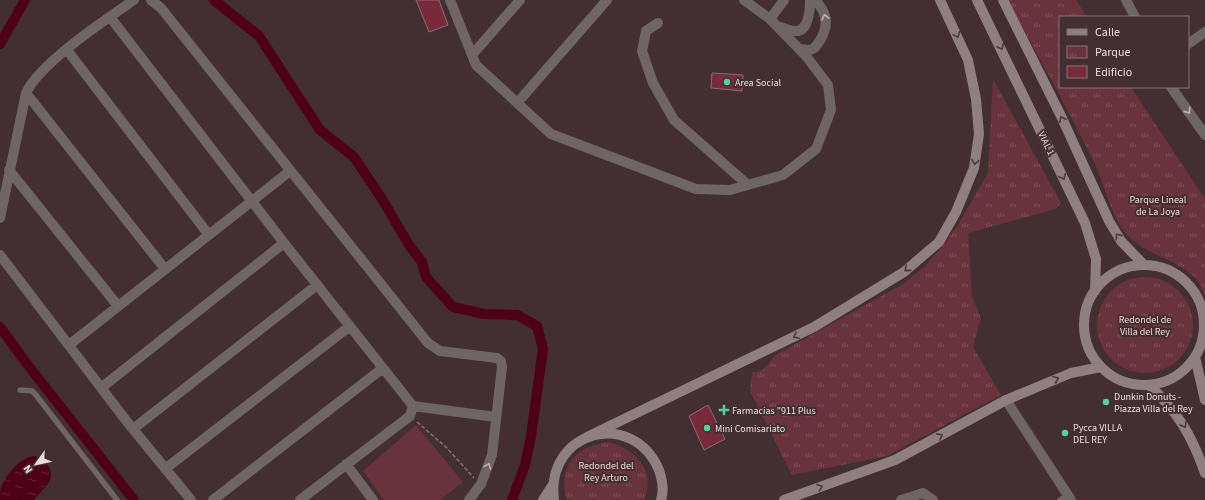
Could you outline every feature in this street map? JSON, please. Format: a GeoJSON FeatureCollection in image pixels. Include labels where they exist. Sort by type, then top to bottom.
{"type":"FeatureCollection","features":[{"type":"Feature","properties":{"kind":"street"},"geometry":{"type":"LineString","coordinates":[[0,218],[26,93],[31,82],[66,50],[134,0]]}},
{"type":"Feature","properties":{"kind":"street"},"geometry":{"type":"LineString","coordinates":[[151,0],[161,8],[428,343],[440,351],[497,358],[501,361],[502,367],[492,455],[481,484],[469,500]]}},
{"type":"Feature","properties":{"kind":"street"},"geometry":{"type":"LineString","coordinates":[[450,0],[476,65],[518,102],[551,134],[696,189],[730,190],[783,175],[816,149],[830,110],[828,85],[800,49],[770,19],[744,0]]}},
{"type":"Feature","properties":{"kind":"street"},"geometry":{"type":"LineString","coordinates":[[472,55],[520,0]]}},
{"type":"Feature","properties":{"kind":"street"},"geometry":{"type":"LineString","coordinates":[[518,102],[606,0]]}},
{"type":"Feature","properties":{"kind":"street"},"geometry":{"type":"LineString","coordinates":[[770,19],[784,0]]}},
{"type":"Feature","properties":{"kind":"street"},"geometry":{"type":"LineString","coordinates":[[778,27],[796,32],[801,30],[810,14],[810,0]]}},
{"type":"Feature","properties":{"kind":"street"},"geometry":{"type":"LineString","coordinates":[[800,49],[809,50],[815,48],[823,36],[826,24],[825,13],[815,0]]}},
{"type":"Feature","properties":{"kind":"street"},"geometry":{"type":"LineString","coordinates":[[554,500],[552,486],[555,470],[562,456],[573,445],[814,327],[904,272],[939,242],[956,212],[974,168],[979,134],[976,99],[968,60],[940,0]]}},
{"type":"Feature","properties":{"kind":"street","name":"VIAL 1"},"geometry":{"type":"LineString","coordinates":[[977,0],[1085,223],[1096,259],[1094,291]]}},
{"type":"Feature","properties":{"kind":"street"},"geometry":{"type":"LineString","coordinates":[[1003,0],[1061,116],[1109,221],[1121,241],[1144,265]]}},
{"type":"Feature","properties":{"kind":"street"},"geometry":{"type":"LineString","coordinates":[[1129,1],[1135,16]]}},
{"type":"Feature","properties":{"kind":"street"},"geometry":{"type":"LineString","coordinates":[[110,17],[253,201],[284,244],[413,406],[496,417]]}},
{"type":"Feature","properties":{"kind":"street"},"geometry":{"type":"LineString","coordinates":[[658,23],[646,31],[642,51],[653,83],[674,120],[748,185]]}},
{"type":"Feature","properties":{"kind":"street"},"geometry":{"type":"LineString","coordinates":[[1189,43],[1205,32]]}},
{"type":"Feature","properties":{"kind":"street"},"geometry":{"type":"LineString","coordinates":[[66,50],[209,235]]}},
{"type":"Feature","properties":{"kind":"street"},"geometry":{"type":"LineString","coordinates":[[1172,88],[1205,135]]}},
{"type":"Feature","properties":{"kind":"street"},"geometry":{"type":"LineString","coordinates":[[26,93],[165,269]]}},
{"type":"Feature","properties":{"kind":"street"},"geometry":{"type":"LineString","coordinates":[[9,170],[118,306]]}},
{"type":"Feature","properties":{"kind":"street"},"geometry":{"type":"LineString","coordinates":[[69,344],[290,171]]}},
{"type":"Feature","properties":{"kind":"street"},"geometry":{"type":"LineString","coordinates":[[101,388],[284,244]]}},
{"type":"Feature","properties":{"kind":"street"},"geometry":{"type":"LineString","coordinates":[[0,255],[101,388],[191,500]]}},
{"type":"Feature","properties":{"kind":"street"},"geometry":{"type":"LineString","coordinates":[[1144,265],[1158,267],[1177,276],[1188,285],[1196,296],[1202,309],[1204,323],[1201,344],[1195,357],[1185,369],[1172,378],[1149,385],[1123,381],[1101,367],[1092,355],[1085,334],[1086,312],[1094,291],[1104,280],[1116,272],[1130,267],[1144,265]]}},
{"type":"Feature","properties":{"kind":"street"},"geometry":{"type":"LineString","coordinates":[[133,429],[317,285]]}},
{"type":"Feature","properties":{"kind":"street"},"geometry":{"type":"LineString","coordinates":[[166,468],[350,326]]}},
{"type":"Feature","properties":{"kind":"street"},"geometry":{"type":"LineString","coordinates":[[1195,357],[1205,400]]}},
{"type":"Feature","properties":{"kind":"street"},"geometry":{"type":"LineString","coordinates":[[784,500],[895,460],[1006,400],[1071,373],[1101,367]]}},
{"type":"Feature","properties":{"kind":"street"},"geometry":{"type":"LineString","coordinates":[[213,500],[383,368]]}},
{"type":"Feature","properties":{"kind":"street"},"geometry":{"type":"LineString","coordinates":[[1149,385],[1164,399],[1181,420],[1194,444],[1205,473]]}},
{"type":"Feature","properties":{"kind":"street"},"geometry":{"type":"LineString","coordinates":[[1006,400],[1067,498]]}},
{"type":"Feature","properties":{"kind":"street"},"geometry":{"type":"LineString","coordinates":[[300,500],[410,416],[413,406]]}},
{"type":"Feature","properties":{"kind":"street"},"geometry":{"type":"LineString","coordinates":[[588,437],[606,433],[625,436],[641,445],[654,459],[661,477],[661,500]]}},
{"type":"Feature","properties":{"kind":"street"},"geometry":{"type":"LineString","coordinates":[[346,464],[373,500]]}},
{"type":"Feature","properties":{"kind":"street"},"geometry":{"type":"LineString","coordinates":[[543,500],[552,486]]}},
{"type":"Feature","properties":{"kind":"street"},"geometry":{"type":"LineString","coordinates":[[901,500],[923,493],[933,500]]}},
{"type":"Feature","properties":{"kind":"lane"},"geometry":{"type":"LineString","coordinates":[[20,390],[32,391],[36,395],[117,500]]}},
{"type":"Feature","properties":{"kind":"path"},"geometry":{"type":"LineString","coordinates":[[410,416],[447,448],[476,480]]}},
{"type":"Feature","properties":{"kind":"green space","name":"Parque Lineal de La Joya"},"geometry":{"type":"Polygon","coordinates":[[[1008,0],[1076,0],[1086,16],[1059,16],[1059,88],[1132,88],[1205,199],[1205,297],[1200,285],[1184,268],[1141,246],[1131,239],[1123,230],[1118,223],[1096,166],[1064,103],[1008,0]]]}},
{"type":"Feature","properties":{"kind":"green space"},"geometry":{"type":"Polygon","coordinates":[[[993,79],[1061,203],[1056,209],[968,233],[972,296],[981,318],[973,347],[1001,395],[887,456],[792,475],[750,391],[752,372],[759,371],[768,365],[774,356],[903,284],[925,266],[943,246],[958,225],[988,173],[993,79]]]}},
{"type":"Feature","properties":{"kind":"green space","name":"Redondel de Villa del Rey"},"geometry":{"type":"Polygon","coordinates":[[[1145,277],[1163,281],[1172,285],[1179,291],[1185,298],[1189,307],[1193,325],[1189,343],[1185,352],[1179,359],[1172,365],[1163,369],[1145,373],[1127,369],[1118,365],[1111,359],[1105,352],[1101,343],[1097,325],[1101,307],[1105,298],[1111,291],[1118,285],[1127,281],[1145,277]]]}},
{"type":"Feature","properties":{"kind":"green space"},"geometry":{"type":"Polygon","coordinates":[[[416,425],[463,482],[440,500],[384,500],[363,471],[416,425]]]}},
{"type":"Feature","properties":{"kind":"green space","name":"Redondel del Rey Arturo"},"geometry":{"type":"Polygon","coordinates":[[[608,442],[627,450],[641,462],[648,479],[644,500],[567,500],[565,478],[567,468],[572,460],[578,453],[587,448],[608,442]]]}},
{"type":"Feature","properties":{"kind":"water"},"geometry":{"type":"Polygon","coordinates":[[[35,456],[42,459],[50,468],[51,476],[47,485],[34,500],[0,500],[1,487],[10,472],[24,459],[35,456]]]}},
{"type":"Feature","properties":{"kind":"building"},"geometry":{"type":"Polygon","coordinates":[[[416,0],[439,0],[448,25],[429,32],[416,0]]]}},
{"type":"Feature","properties":{"kind":"building","name":"Area Social"},"geometry":{"type":"Polygon","coordinates":[[[712,73],[743,75],[742,91],[711,88],[712,73]]]}},
{"type":"Feature","properties":{"kind":"building","name":"Mini Comisariato"},"geometry":{"type":"Polygon","coordinates":[[[708,405],[725,439],[704,450],[689,416],[708,405]]]}},
{"type":"Feature","properties":{"kind":"waterway"},"geometry":{"type":"LineString","coordinates":[[0,44],[25,0]]}},
{"type":"Feature","properties":{"kind":"waterway"},"geometry":{"type":"LineString","coordinates":[[214,0],[259,36],[320,130],[354,157],[382,199],[409,245],[422,262],[426,277],[453,307],[484,314],[517,315],[537,326],[543,349],[531,436],[525,465],[512,500]]}},
{"type":"Feature","properties":{"kind":"waterway"},"geometry":{"type":"LineString","coordinates":[[0,327],[27,364],[134,500]]}},
{"type":"Feature","properties":{"kind":"place","name":"Area Social"},"geometry":{"type":"Point","coordinates":[727,82]}},
{"type":"Feature","properties":{"kind":"place","name":"Dunkin Donuts - Piazza Villa del Rey"},"geometry":{"type":"Point","coordinates":[1106,402]}},
{"type":"Feature","properties":{"kind":"place","name":"Farmacias \"911 Plus"},"geometry":{"type":"Point","coordinates":[724,410]}},
{"type":"Feature","properties":{"kind":"place","name":"Mini Comisariato"},"geometry":{"type":"Point","coordinates":[707,428]}},
{"type":"Feature","properties":{"kind":"place","name":"Pycca VILLA DEL REY"},"geometry":{"type":"Point","coordinates":[1065,433]}}]}
